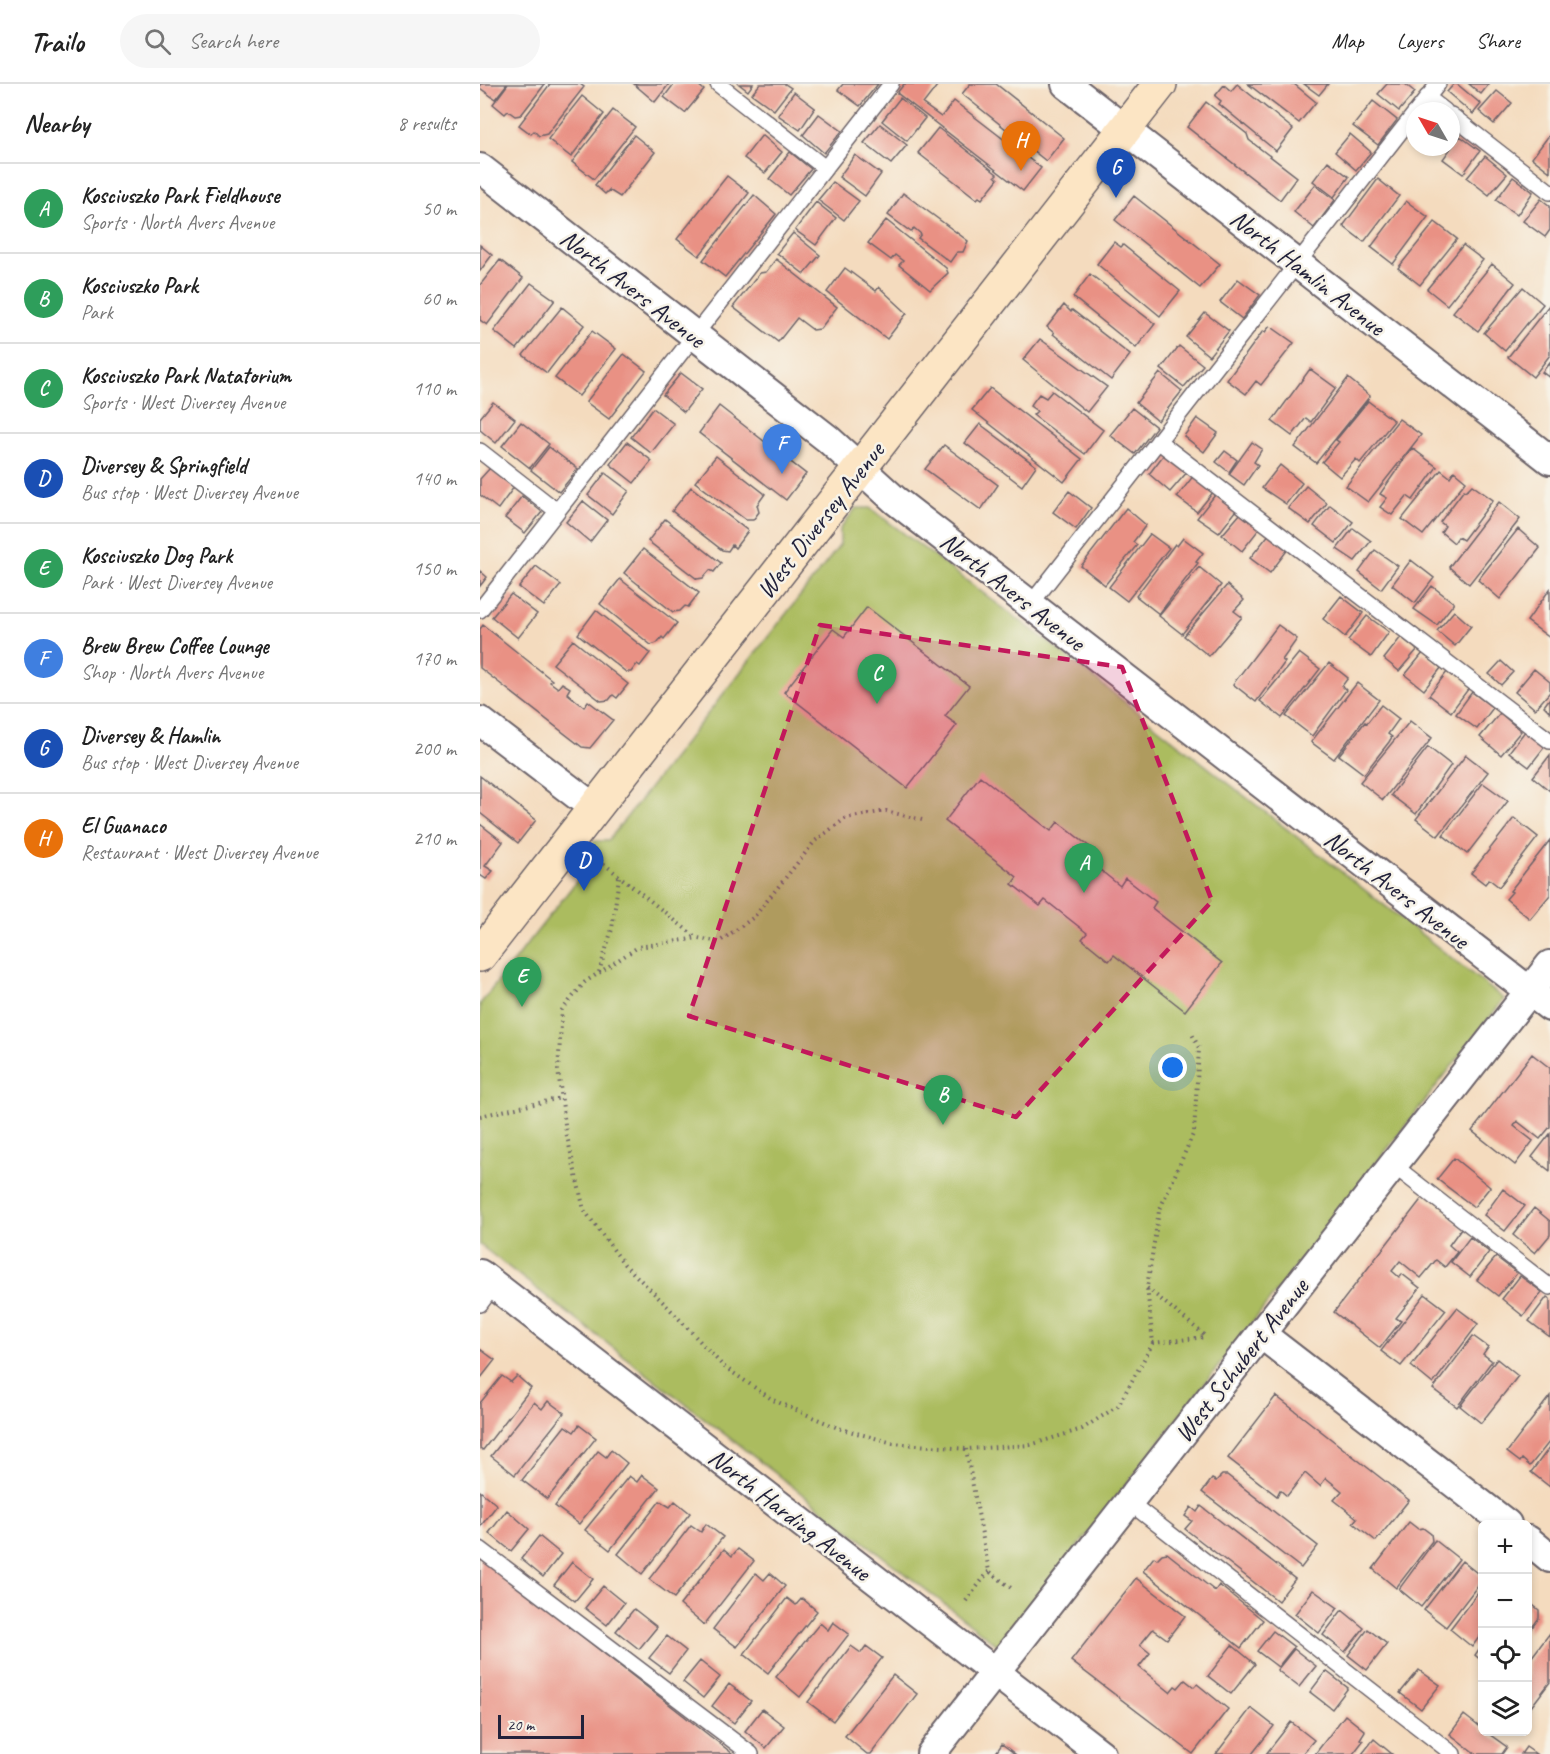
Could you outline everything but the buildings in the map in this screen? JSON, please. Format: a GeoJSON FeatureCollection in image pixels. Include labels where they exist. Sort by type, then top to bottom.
{"type":"FeatureCollection","features":[{"type":"Feature","properties":{"kind":"main road","name":"West Diversey Avenue"},"geometry":{"type":"LineString","coordinates":[[480,955],[1160,84]]}},
{"type":"Feature","properties":{"kind":"street","name":"North Hamlin Avenue"},"geometry":{"type":"LineString","coordinates":[[1066,84],[1550,460]]}},
{"type":"Feature","properties":{"kind":"street","name":"North Avers Avenue"},"geometry":{"type":"LineString","coordinates":[[480,168],[828,439],[895,500],[1540,999]]}},
{"type":"Feature","properties":{"kind":"street"},"geometry":{"type":"LineString","coordinates":[[480,721],[594,808]]}},
{"type":"Feature","properties":{"kind":"street","name":"West Schubert Avenue"},"geometry":{"type":"LineString","coordinates":[[931,1754],[1393,1165],[1540,999],[1550,966]]}},
{"type":"Feature","properties":{"kind":"street","name":"North Harding Avenue"},"geometry":{"type":"LineString","coordinates":[[485,1288],[1101,1754]]}},
{"type":"Feature","properties":{"kind":"street"},"geometry":{"type":"LineString","coordinates":[[1261,1334],[1502,1520]]}},
{"type":"Feature","properties":{"kind":"street"},"geometry":{"type":"LineString","coordinates":[[1532,1544],[1550,1558]]}},
{"type":"Feature","properties":{"kind":"lane"},"geometry":{"type":"LineString","coordinates":[[718,84],[825,168]]}},
{"type":"Feature","properties":{"kind":"lane"},"geometry":{"type":"LineString","coordinates":[[480,610],[891,84]]}},
{"type":"Feature","properties":{"kind":"lane"},"geometry":{"type":"LineString","coordinates":[[1423,102],[1438,84]]}},
{"type":"Feature","properties":{"kind":"lane"},"geometry":{"type":"LineString","coordinates":[[1427,97],[1433,102]]}},
{"type":"Feature","properties":{"kind":"lane"},"geometry":{"type":"LineString","coordinates":[[1460,122],[1550,192]]}},
{"type":"Feature","properties":{"kind":"lane"},"geometry":{"type":"LineString","coordinates":[[1030,605],[1406,125]]}},
{"type":"Feature","properties":{"kind":"lane"},"geometry":{"type":"LineString","coordinates":[[1158,441],[1550,741]]}},
{"type":"Feature","properties":{"kind":"lane"},"geometry":{"type":"LineString","coordinates":[[480,451],[557,511]]}},
{"type":"Feature","properties":{"kind":"lane"},"geometry":{"type":"LineString","coordinates":[[1393,1165],[1550,1287]]}},
{"type":"Feature","properties":{"kind":"lane"},"geometry":{"type":"LineString","coordinates":[[1129,1502],[1453,1754]]}},
{"type":"Feature","properties":{"kind":"lane"},"geometry":{"type":"LineString","coordinates":[[480,1549],[751,1754]]}},
{"type":"Feature","properties":{"kind":"path"},"geometry":{"type":"LineString","coordinates":[[922,820],[886,811],[846,818],[815,842],[754,917],[719,942],[698,938],[638,947],[585,982],[562,1010],[558,1070],[561,1098],[566,1132],[584,1210],[624,1264],[723,1366],[773,1400],[838,1428],[893,1443],[966,1449],[1030,1445],[1083,1429],[1118,1406],[1153,1343],[1147,1287],[1159,1211],[1194,1132],[1199,1048],[1191,1032]]}},
{"type":"Feature","properties":{"kind":"path"},"geometry":{"type":"LineString","coordinates":[[599,860],[698,938]]}},
{"type":"Feature","properties":{"kind":"path"},"geometry":{"type":"LineString","coordinates":[[599,972],[612,929],[619,876]]}},
{"type":"Feature","properties":{"kind":"path"},"geometry":{"type":"LineString","coordinates":[[480,1116],[561,1098]]}},
{"type":"Feature","properties":{"kind":"path"},"geometry":{"type":"LineString","coordinates":[[1147,1287],[1207,1337],[1153,1343]]}},
{"type":"Feature","properties":{"kind":"path"},"geometry":{"type":"LineString","coordinates":[[966,1449],[989,1571],[1011,1588]]}},
{"type":"Feature","properties":{"kind":"path"},"geometry":{"type":"LineString","coordinates":[[966,1601],[989,1571]]}},
{"type":"Feature","properties":{"kind":"highlighted area"},"geometry":{"type":"Polygon","coordinates":[[[820,625],[1122,667],[1212,901],[1016,1117],[689,1016],[820,625]]]}},
{"type":"Feature","properties":{"kind":"green space"},"geometry":{"type":"Polygon","coordinates":[[[856,508],[870,508],[1043,638],[1504,999],[1000,1647],[480,1245],[480,1004],[583,873],[579,861],[594,841],[608,841],[840,545],[840,529],[856,508]]]}},
{"type":"Feature","properties":{"kind":"place","name":"El Guanaco"},"geometry":{"type":"Point","coordinates":[1021,171]}},
{"type":"Feature","properties":{"kind":"place","name":"Diversey & Hamlin"},"geometry":{"type":"Point","coordinates":[1116,198]}},
{"type":"Feature","properties":{"kind":"place","name":"Brew Brew Coffee Lounge"},"geometry":{"type":"Point","coordinates":[782,474]}},
{"type":"Feature","properties":{"kind":"place","name":"Kosciuszko Park Natatorium"},"geometry":{"type":"Point","coordinates":[877,704]}},
{"type":"Feature","properties":{"kind":"place","name":"Diversey & Springfield"},"geometry":{"type":"Point","coordinates":[584,891]}},
{"type":"Feature","properties":{"kind":"place","name":"Kosciuszko Park Fieldhouse"},"geometry":{"type":"Point","coordinates":[1084,893]}},
{"type":"Feature","properties":{"kind":"place","name":"Kosciuszko Dog Park"},"geometry":{"type":"Point","coordinates":[522,1007]}},
{"type":"Feature","properties":{"kind":"place","name":"Kosciuszko Park"},"geometry":{"type":"Point","coordinates":[943,1125]}}]}
